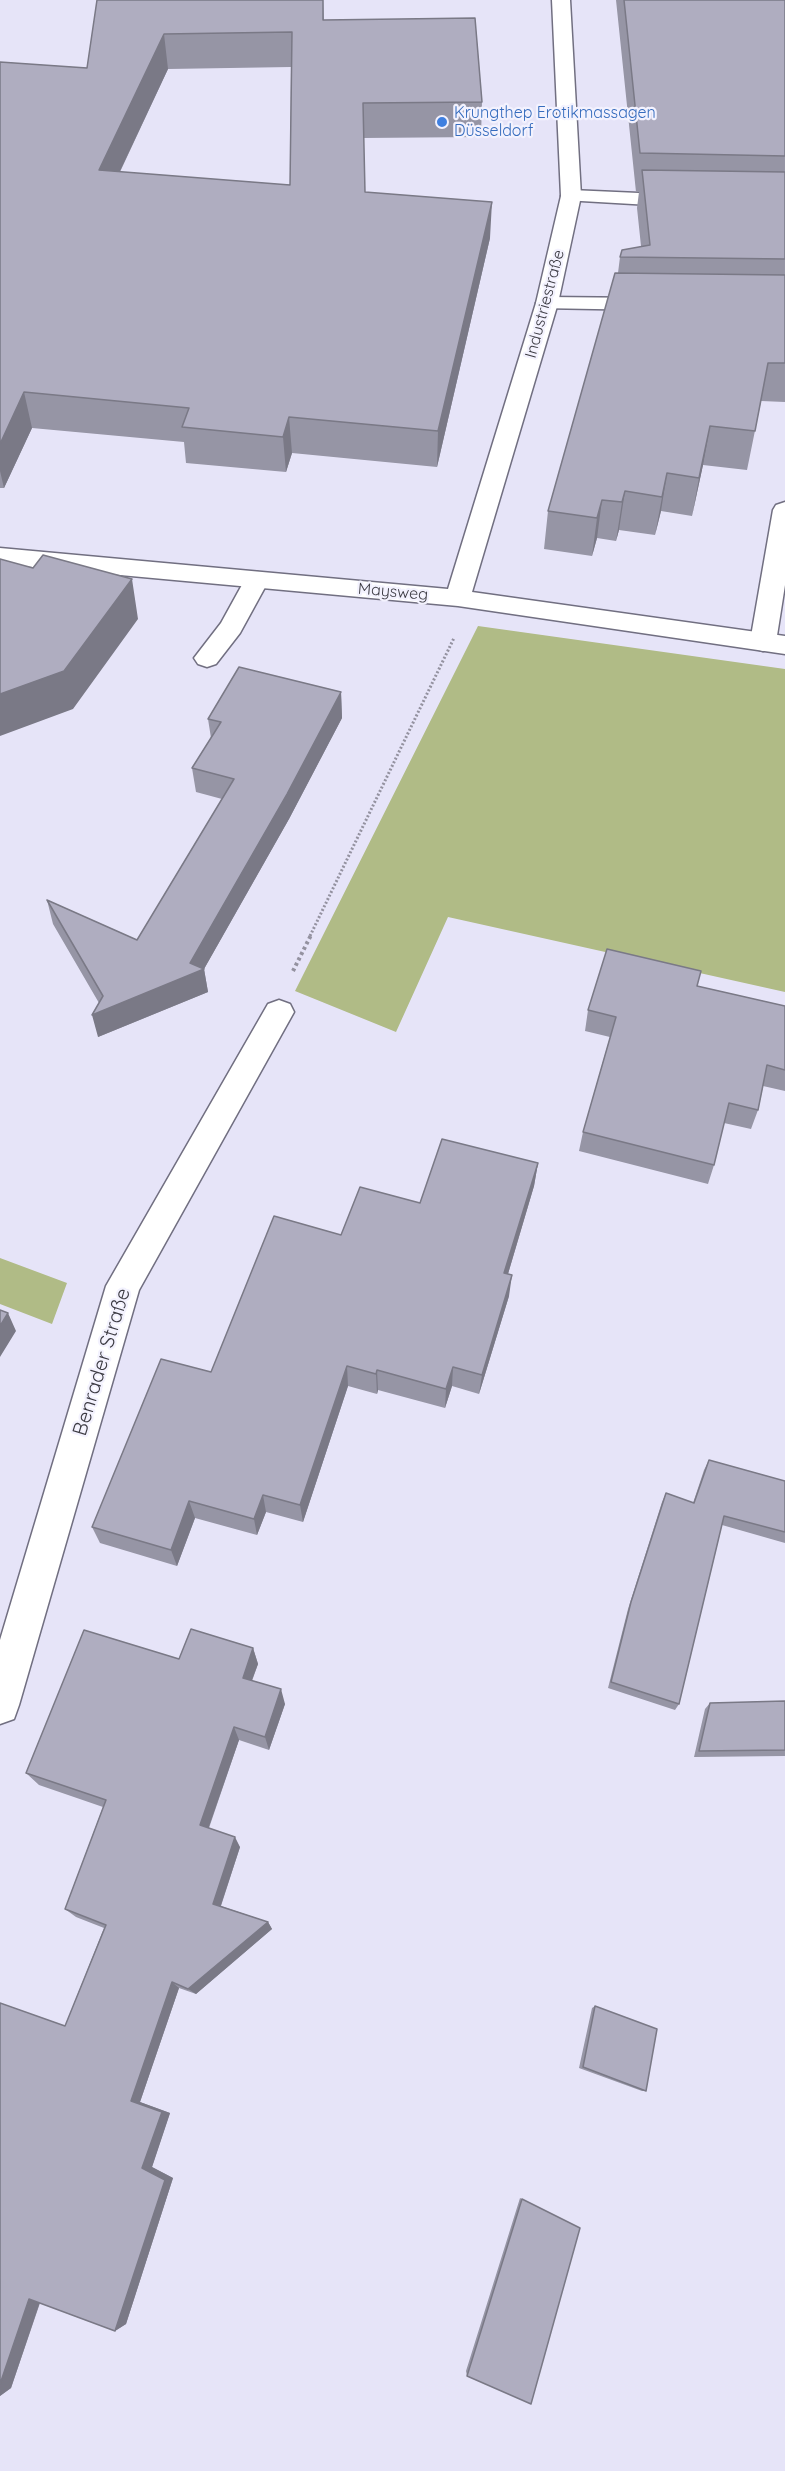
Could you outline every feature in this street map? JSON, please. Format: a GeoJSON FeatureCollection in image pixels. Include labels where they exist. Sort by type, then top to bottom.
{"type":"FeatureCollection","features":[{"type":"Feature","properties":{"kind":"street","name":"Industriestraße"},"geometry":{"type":"LineString","coordinates":[[458,598],[547,303],[572,196],[561,0]]}},
{"type":"Feature","properties":{"kind":"street"},"geometry":{"type":"LineString","coordinates":[[572,196],[704,201]]}},
{"type":"Feature","properties":{"kind":"street"},"geometry":{"type":"LineString","coordinates":[[547,303],[666,304]]}},
{"type":"Feature","properties":{"kind":"street"},"geometry":{"type":"LineString","coordinates":[[774,643],[785,510]]}},
{"type":"Feature","properties":{"kind":"street","name":"Maysweg"},"geometry":{"type":"LineString","coordinates":[[0,556],[458,598],[774,643]]}},
{"type":"Feature","properties":{"kind":"street"},"geometry":{"type":"LineString","coordinates":[[207,658],[231,627],[257,580]]}},
{"type":"Feature","properties":{"kind":"street","name":"Benrader Straße"},"geometry":{"type":"LineString","coordinates":[[0,1705],[123,1286],[279,1012]]}},
{"type":"Feature","properties":{"kind":"path"},"geometry":{"type":"LineString","coordinates":[[279,1012],[284,989],[457,631],[458,598]]}},
{"type":"Feature","properties":{"kind":"green space"},"geometry":{"type":"Polygon","coordinates":[[[478,626],[785,669],[785,992],[448,917],[396,1032],[295,991],[478,626]]]}},
{"type":"Feature","properties":{"kind":"green space"},"geometry":{"type":"Polygon","coordinates":[[[0,1258],[67,1283],[52,1324],[0,1304],[0,1258]]]}},
{"type":"Feature","properties":{"kind":"building"},"geometry":{"type":"Polygon","coordinates":[[[97,0],[323,0],[323,20],[475,18],[482,102],[363,103],[365,192],[492,202],[438,431],[289,417],[283,437],[182,427],[189,408],[24,392],[0,444],[0,62],[87,68],[97,0]],[[292,32],[164,34],[99,170],[290,185],[292,32]]]}},
{"type":"Feature","properties":{"kind":"building"},"geometry":{"type":"Polygon","coordinates":[[[624,0],[785,0],[785,156],[640,153],[624,0]]]}},
{"type":"Feature","properties":{"kind":"building"},"geometry":{"type":"Polygon","coordinates":[[[642,170],[785,172],[785,259],[620,257],[622,250],[650,245],[642,170]]]}},
{"type":"Feature","properties":{"kind":"building"},"geometry":{"type":"Polygon","coordinates":[[[615,273],[785,275],[785,363],[768,363],[755,431],[710,426],[699,478],[667,473],[662,497],[625,491],[622,502],[602,500],[597,518],[548,511],[615,273]]]}},
{"type":"Feature","properties":{"kind":"building"},"geometry":{"type":"Polygon","coordinates":[[[43,555],[132,579],[64,671],[0,694],[0,559],[33,568],[43,555]]]}},
{"type":"Feature","properties":{"kind":"building"},"geometry":{"type":"Polygon","coordinates":[[[239,667],[341,692],[287,794],[190,963],[204,969],[92,1015],[103,996],[47,900],[137,940],[234,779],[192,768],[221,722],[208,719],[239,667]]]}},
{"type":"Feature","properties":{"kind":"building"},"geometry":{"type":"Polygon","coordinates":[[[607,949],[701,971],[697,986],[785,1006],[785,1070],[767,1065],[758,1110],[729,1103],[714,1165],[583,1132],[616,1017],[588,1010],[607,949]]]}},
{"type":"Feature","properties":{"kind":"building"},"geometry":{"type":"Polygon","coordinates":[[[442,1139],[538,1163],[504,1273],[512,1275],[482,1375],[453,1367],[446,1389],[377,1370],[376,1374],[347,1366],[300,1505],[263,1495],[254,1519],[189,1501],[171,1550],[92,1527],[161,1359],[211,1372],[274,1216],[341,1235],[360,1187],[420,1203],[442,1139]]]}},
{"type":"Feature","properties":{"kind":"building"},"geometry":{"type":"Polygon","coordinates":[[[0,1310],[8,1313],[0,1326],[0,1310]]]}},
{"type":"Feature","properties":{"kind":"building"},"geometry":{"type":"Polygon","coordinates":[[[709,1460],[785,1481],[785,1532],[724,1516],[679,1704],[611,1682],[631,1602],[666,1493],[694,1503],[709,1460]]]}},
{"type":"Feature","properties":{"kind":"building"},"geometry":{"type":"Polygon","coordinates":[[[191,1629],[253,1648],[243,1678],[281,1689],[265,1737],[234,1727],[200,1825],[235,1837],[213,1904],[268,1922],[188,1989],[172,1982],[131,2101],[162,2112],[142,2168],[165,2180],[115,2331],[29,2299],[0,2384],[0,2003],[65,2026],[106,1925],[65,1909],[106,1800],[26,1773],[84,1630],[179,1659],[191,1629]]]}},
{"type":"Feature","properties":{"kind":"building"},"geometry":{"type":"Polygon","coordinates":[[[785,1701],[785,1750],[699,1751],[710,1703],[785,1701]]]}},
{"type":"Feature","properties":{"kind":"building"},"geometry":{"type":"Polygon","coordinates":[[[595,2006],[657,2029],[646,2091],[583,2067],[595,2006]]]}},
{"type":"Feature","properties":{"kind":"building"},"geometry":{"type":"Polygon","coordinates":[[[522,2199],[580,2228],[531,2404],[467,2376],[522,2199]]]}},
{"type":"Feature","properties":{"kind":"place","name":"Krungthep Erotikmassagen Düsseldorf"},"geometry":{"type":"Point","coordinates":[442,122]}}]}
